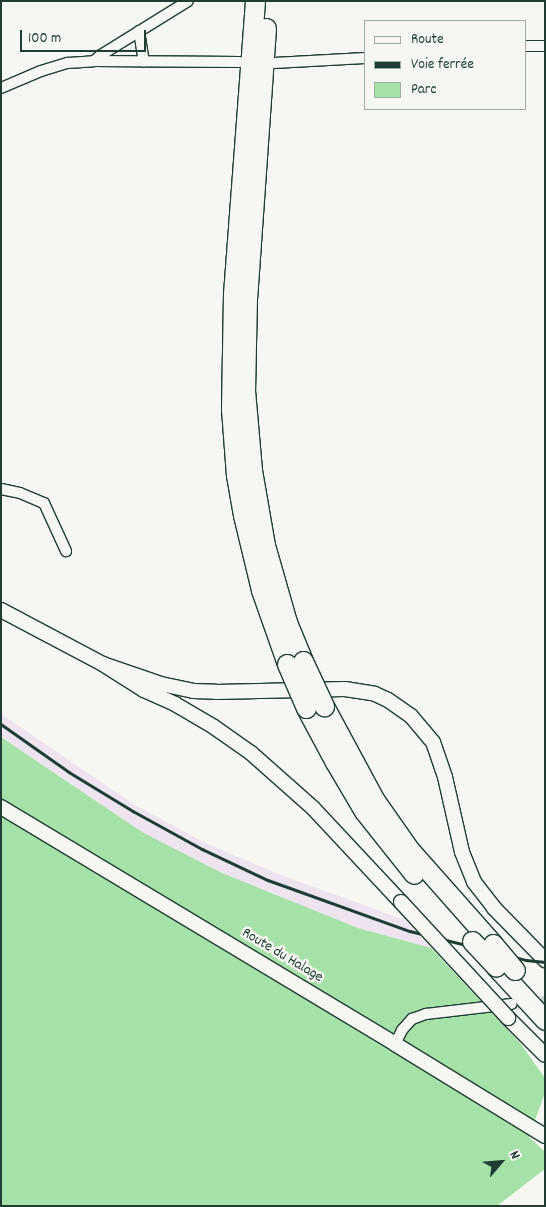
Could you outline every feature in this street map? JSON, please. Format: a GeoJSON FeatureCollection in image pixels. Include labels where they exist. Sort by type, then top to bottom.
{"type":"FeatureCollection","features":[{"type":"Feature","properties":{"kind":"highway"},"geometry":{"type":"LineString","coordinates":[[255,1],[233,294],[231,409],[236,475],[243,515],[261,590],[315,707],[340,770],[380,834],[496,967],[512,1004],[545,1021]]}},
{"type":"Feature","properties":{"kind":"highway"},"geometry":{"type":"LineString","coordinates":[[268,1],[247,297],[245,390],[252,470],[265,545],[288,622],[295,662]]}},
{"type":"Feature","properties":{"kind":"highway"},"geometry":{"type":"LineString","coordinates":[[315,707],[344,747],[379,806],[410,849],[515,970],[545,1001]]}},
{"type":"Feature","properties":{"kind":"main road"},"geometry":{"type":"LineString","coordinates":[[1,610],[103,664],[144,690],[175,704],[214,727],[251,753],[313,808],[401,902],[512,1004],[545,1054]]}},
{"type":"Feature","properties":{"kind":"main road"},"geometry":{"type":"LineString","coordinates":[[103,664],[161,684],[193,691],[345,689],[375,694],[388,700],[411,716],[433,742],[443,771],[462,852],[480,891],[545,960]]}},
{"type":"Feature","properties":{"kind":"main road","name":"Route du Halage"},"geometry":{"type":"LineString","coordinates":[[1,807],[396,1044],[545,1136]]}},
{"type":"Feature","properties":{"kind":"street"},"geometry":{"type":"LineString","coordinates":[[94,60],[188,1]]}},
{"type":"Feature","properties":{"kind":"street"},"geometry":{"type":"LineString","coordinates":[[139,31],[144,62]]}},
{"type":"Feature","properties":{"kind":"street"},"geometry":{"type":"LineString","coordinates":[[526,46],[545,46]]}},
{"type":"Feature","properties":{"kind":"street"},"geometry":{"type":"LineString","coordinates":[[274,63],[364,58]]}},
{"type":"Feature","properties":{"kind":"street"},"geometry":{"type":"LineString","coordinates":[[1,88],[40,71],[68,63],[94,60],[240,62]]}},
{"type":"Feature","properties":{"kind":"street"},"geometry":{"type":"LineString","coordinates":[[1,489],[20,493],[44,503],[66,551]]}},
{"type":"Feature","properties":{"kind":"street"},"geometry":{"type":"LineString","coordinates":[[396,1044],[402,1030],[412,1019],[426,1014],[512,1004]]}},
{"type":"Feature","properties":{"kind":"shaded area"},"geometry":{"type":"Polygon","coordinates":[[[1,714],[135,805],[203,842],[278,874],[405,920],[431,948],[358,928],[290,901],[222,873],[142,832],[1,737],[1,714]]]}},
{"type":"Feature","properties":{"kind":"green space"},"geometry":{"type":"Polygon","coordinates":[[[1,737],[142,832],[222,873],[358,928],[431,948],[521,1044],[545,1078],[545,1093],[529,1137],[545,1152],[545,1169],[497,1206],[1,1206],[1,737]]]}},
{"type":"Feature","properties":{"kind":"tunnel"},"geometry":{"type":"LineString","coordinates":[[511,1004],[545,1001]]}},
{"type":"Feature","properties":{"kind":"railway"},"geometry":{"type":"LineString","coordinates":[[1,724],[69,772],[133,811],[202,849],[268,880],[410,931],[526,960],[545,962]]}}]}
